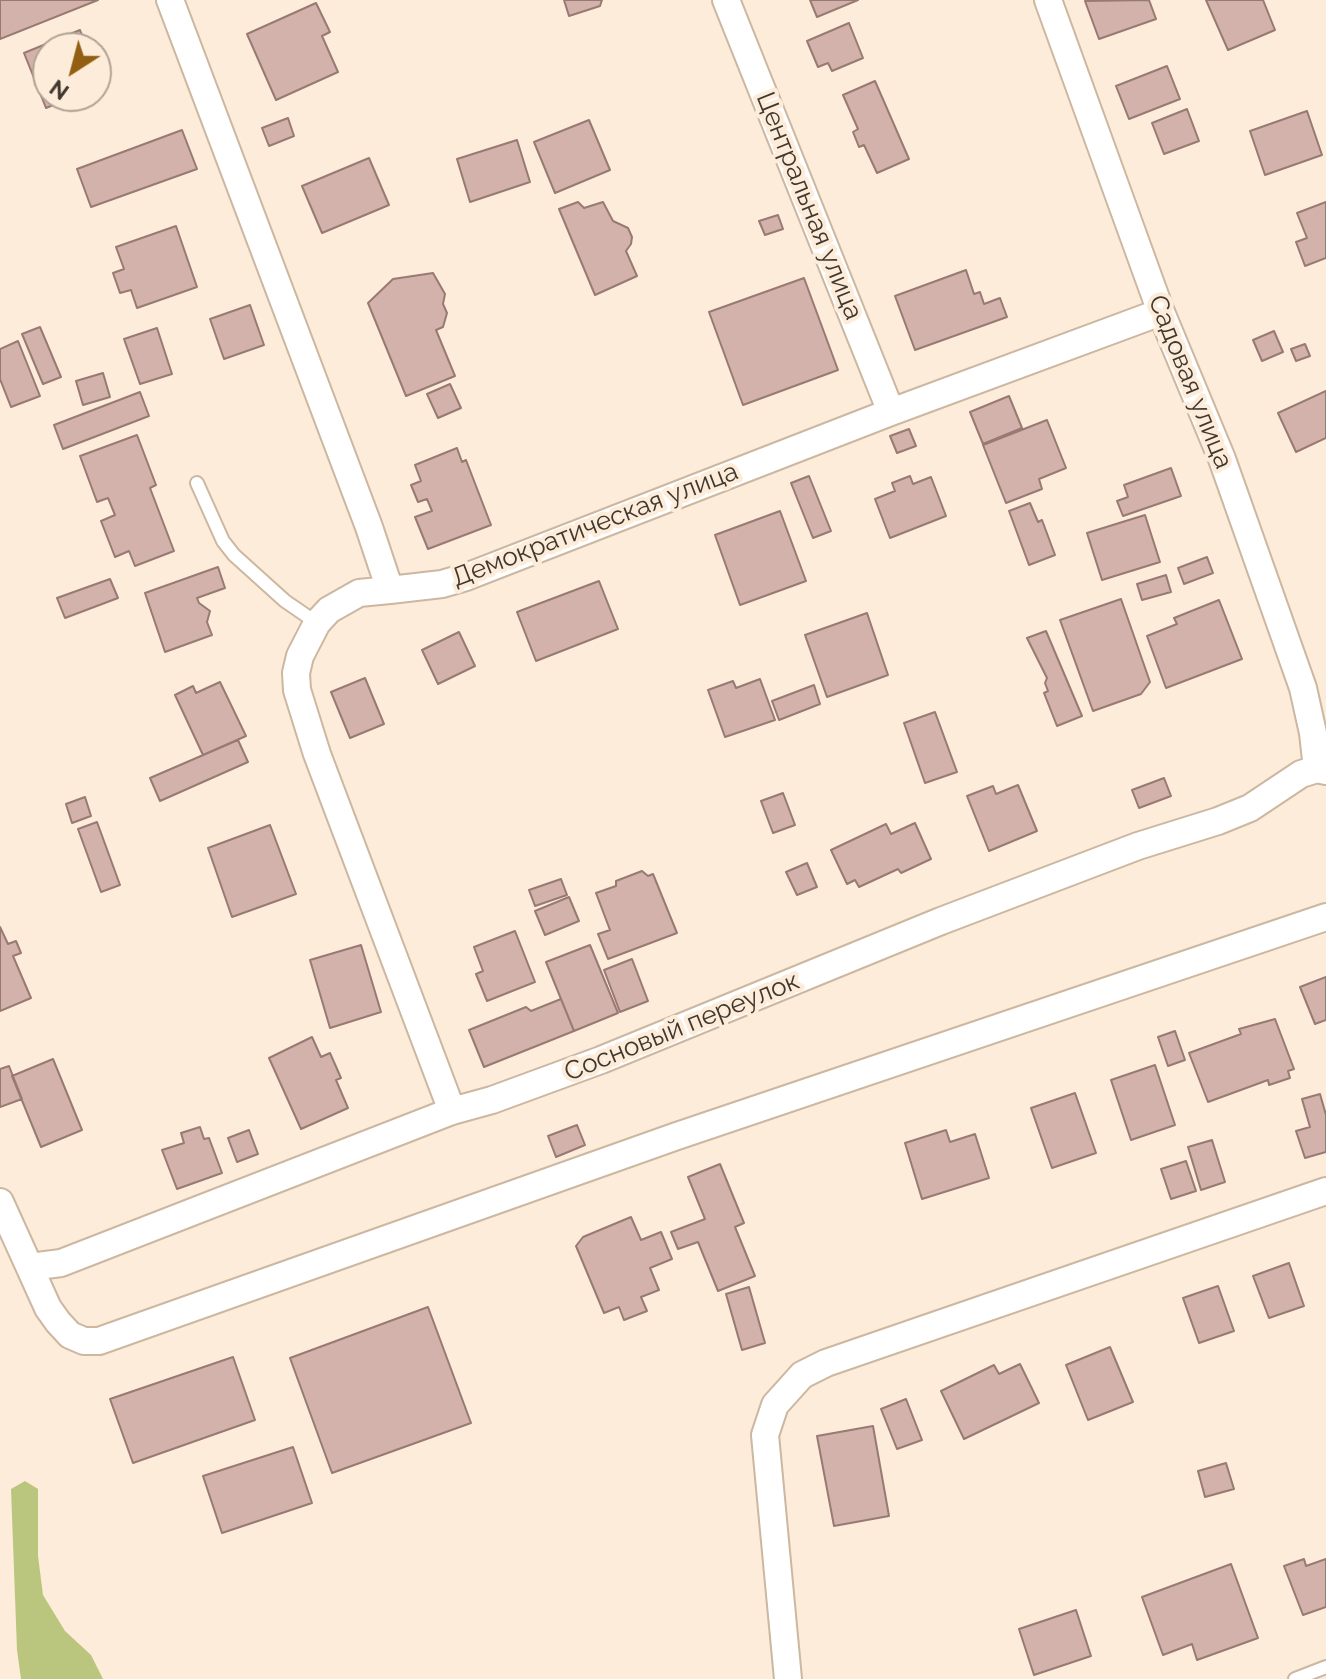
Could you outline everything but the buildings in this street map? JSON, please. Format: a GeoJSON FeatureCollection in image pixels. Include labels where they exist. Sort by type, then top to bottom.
{"type":"FeatureCollection","features":[{"type":"Feature","properties":{"kind":"street"},"geometry":{"type":"LineString","coordinates":[[170,0],[390,590]]}},
{"type":"Feature","properties":{"kind":"street","name":"Центральная улица"},"geometry":{"type":"LineString","coordinates":[[726,0],[891,412]]}},
{"type":"Feature","properties":{"kind":"street","name":"Садовая улица"},"geometry":{"type":"LineString","coordinates":[[1048,0],[1161,312],[1222,459],[1303,688],[1322,770]]}},
{"type":"Feature","properties":{"kind":"street","name":"Демократическая улица"},"geometry":{"type":"LineString","coordinates":[[317,623],[329,610],[359,593],[442,584],[466,577],[891,412],[1161,312]]}},
{"type":"Feature","properties":{"kind":"street"},"geometry":{"type":"LineString","coordinates":[[317,623],[300,656],[296,673],[303,712],[452,1111]]}},
{"type":"Feature","properties":{"kind":"street","name":"Сосновый переулок"},"geometry":{"type":"LineString","coordinates":[[30,1267],[69,1260],[452,1111],[492,1100],[601,1060],[955,916],[1138,846],[1218,821],[1250,808],[1301,774],[1322,770]]}},
{"type":"Feature","properties":{"kind":"street"},"geometry":{"type":"LineString","coordinates":[[0,1202],[48,1308],[70,1335],[84,1341],[99,1341],[677,1136],[1326,917]]}},
{"type":"Feature","properties":{"kind":"street"},"geometry":{"type":"LineString","coordinates":[[788,1679],[765,1435],[775,1405],[802,1375],[826,1363],[1326,1191]]}},
{"type":"Feature","properties":{"kind":"lane"},"geometry":{"type":"LineString","coordinates":[[197,483],[223,541],[234,555],[285,601],[317,623]]}},
{"type":"Feature","properties":{"kind":"lane"},"geometry":{"type":"LineString","coordinates":[[1295,1679],[1326,1667]]}},
{"type":"Feature","properties":{"kind":"green space"},"geometry":{"type":"Polygon","coordinates":[[[25,1481],[38,1489],[38,1556],[43,1595],[65,1631],[91,1655],[103,1679],[21,1679],[17,1650],[11,1489],[25,1481]]]}}]}
